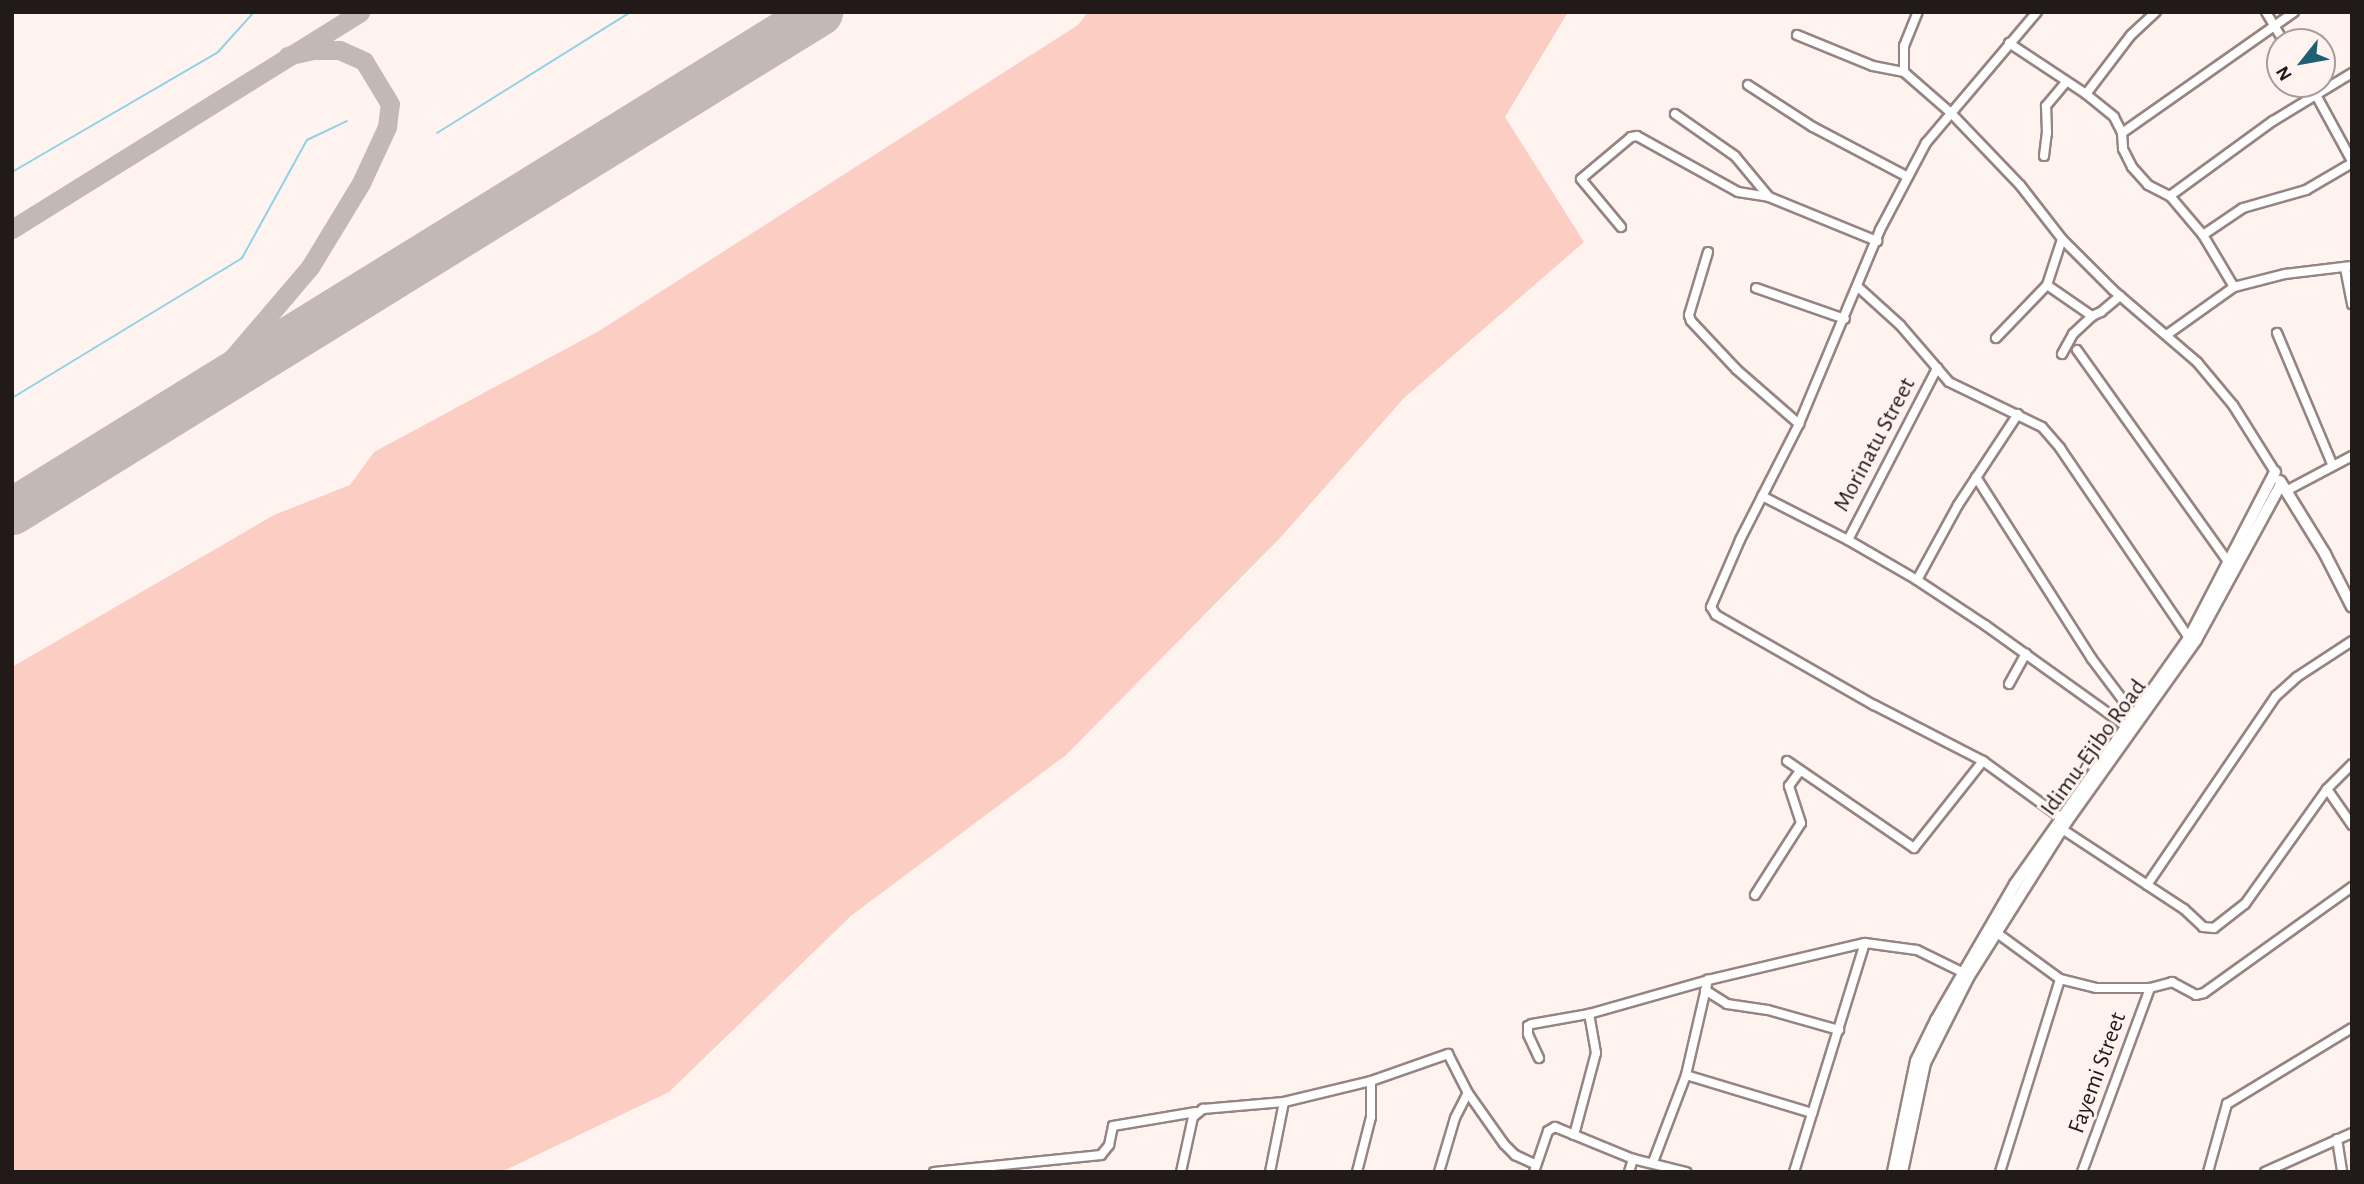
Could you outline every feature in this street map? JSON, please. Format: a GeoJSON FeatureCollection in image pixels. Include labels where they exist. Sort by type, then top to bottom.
{"type":"FeatureCollection","features":[{"type":"Feature","properties":{"kind":"main road"},"geometry":{"type":"LineString","coordinates":[[2274,472],[2325,554],[2352,607]]}},
{"type":"Feature","properties":{"kind":"main road","name":"Idimu-Ejibo Road"},"geometry":{"type":"LineString","coordinates":[[1893,1172],[1916,1061],[1962,972],[2060,817],[2134,715],[2151,699],[2200,624],[2274,472]]}},
{"type":"Feature","properties":{"kind":"main road","name":"Idimu-Ejibo Road"},"geometry":{"type":"LineString","coordinates":[[1902,1172],[1929,1054],[1969,976],[2022,888],[2200,624],[2283,487]]}},
{"type":"Feature","properties":{"kind":"street"},"geometry":{"type":"LineString","coordinates":[[1903,72],[1904,46],[1918,12]]}},
{"type":"Feature","properties":{"kind":"street"},"geometry":{"type":"LineString","coordinates":[[2037,12],[1926,143],[1877,241],[1799,424],[1762,496],[1711,607],[1716,615],[1874,705],[1983,761],[2060,817]]}},
{"type":"Feature","properties":{"kind":"street"},"geometry":{"type":"LineString","coordinates":[[2086,94],[2131,35],[2156,12]]}},
{"type":"Feature","properties":{"kind":"street"},"geometry":{"type":"LineString","coordinates":[[2266,12],[2276,28]]}},
{"type":"Feature","properties":{"kind":"street"},"geometry":{"type":"LineString","coordinates":[[2123,133],[2294,12]]}},
{"type":"Feature","properties":{"kind":"street"},"geometry":{"type":"LineString","coordinates":[[1797,35],[1873,66],[1903,72],[1951,113],[2020,185],[2062,239],[2120,296],[2168,334],[2197,362],[2233,405],[2274,472]]}},
{"type":"Feature","properties":{"kind":"street"},"geometry":{"type":"LineString","coordinates":[[2009,43],[2065,83],[2086,94],[2114,117],[2123,133],[2123,149],[2132,167],[2148,186],[2170,196],[2203,234],[2234,288]]}},
{"type":"Feature","properties":{"kind":"street"},"geometry":{"type":"LineString","coordinates":[[2336,83],[2352,73]]}},
{"type":"Feature","properties":{"kind":"street"},"geometry":{"type":"LineString","coordinates":[[2044,156],[2046,106],[2065,83]]}},
{"type":"Feature","properties":{"kind":"street"},"geometry":{"type":"LineString","coordinates":[[1748,85],[1822,132],[1908,177]]}},
{"type":"Feature","properties":{"kind":"street"},"geometry":{"type":"LineString","coordinates":[[2170,196],[2273,121],[2313,98]]}},
{"type":"Feature","properties":{"kind":"street"},"geometry":{"type":"LineString","coordinates":[[2203,234],[2243,208],[2306,190],[2352,162],[2320,98]]}},
{"type":"Feature","properties":{"kind":"street"},"geometry":{"type":"LineString","coordinates":[[1675,114],[1735,156],[1769,197]]}},
{"type":"Feature","properties":{"kind":"street"},"geometry":{"type":"LineString","coordinates":[[1621,227],[1581,179],[1632,137],[1637,136],[1738,192],[1769,197],[1877,241]]}},
{"type":"Feature","properties":{"kind":"street"},"geometry":{"type":"LineString","coordinates":[[1996,338],[2047,285],[2062,239]]}},
{"type":"Feature","properties":{"kind":"street"},"geometry":{"type":"LineString","coordinates":[[1707,252],[1689,315],[1691,321],[1736,369],[1799,424]]}},
{"type":"Feature","properties":{"kind":"street"},"geometry":{"type":"LineString","coordinates":[[2168,334],[2234,288],[2286,274],[2348,267],[2352,304]]}},
{"type":"Feature","properties":{"kind":"street"},"geometry":{"type":"LineString","coordinates":[[2047,285],[2091,316]]}},
{"type":"Feature","properties":{"kind":"street"},"geometry":{"type":"LineString","coordinates":[[1858,287],[1900,325],[1949,382],[2042,427],[2060,448],[2189,638]]}},
{"type":"Feature","properties":{"kind":"street"},"geometry":{"type":"LineString","coordinates":[[1756,288],[1845,319]]}},
{"type":"Feature","properties":{"kind":"street"},"geometry":{"type":"LineString","coordinates":[[2062,354],[2073,334],[2091,316],[2101,312],[2120,296]]}},
{"type":"Feature","properties":{"kind":"street"},"geometry":{"type":"LineString","coordinates":[[2277,333],[2333,466]]}},
{"type":"Feature","properties":{"kind":"street"},"geometry":{"type":"LineString","coordinates":[[2077,350],[2229,563]]}},
{"type":"Feature","properties":{"kind":"street","name":"Morinatu Street"},"geometry":{"type":"LineString","coordinates":[[1848,540],[1937,368]]}},
{"type":"Feature","properties":{"kind":"street"},"geometry":{"type":"LineString","coordinates":[[1917,580],[1976,477],[2018,414]]}},
{"type":"Feature","properties":{"kind":"street"},"geometry":{"type":"LineString","coordinates":[[2283,487],[2352,456]]}},
{"type":"Feature","properties":{"kind":"street"},"geometry":{"type":"LineString","coordinates":[[1976,477],[2092,659],[2134,715]]}},
{"type":"Feature","properties":{"kind":"street"},"geometry":{"type":"LineString","coordinates":[[1762,496],[1848,540],[1917,580],[2026,653],[2126,726]]}},
{"type":"Feature","properties":{"kind":"street"},"geometry":{"type":"LineString","coordinates":[[2147,885],[2276,696],[2297,677],[2352,641]]}},
{"type":"Feature","properties":{"kind":"street"},"geometry":{"type":"LineString","coordinates":[[2009,684],[2026,653]]}},
{"type":"Feature","properties":{"kind":"street"},"geometry":{"type":"LineString","coordinates":[[1787,761],[1914,848],[1983,761]]}},
{"type":"Feature","properties":{"kind":"street"},"geometry":{"type":"LineString","coordinates":[[2062,829],[2184,909],[2203,927],[2214,928],[2226,922],[2245,904],[2327,789],[2352,764]]}},
{"type":"Feature","properties":{"kind":"street"},"geometry":{"type":"LineString","coordinates":[[1755,895],[1801,824],[1789,786],[1800,771]]}},
{"type":"Feature","properties":{"kind":"street"},"geometry":{"type":"LineString","coordinates":[[2327,789],[2352,825]]}},
{"type":"Feature","properties":{"kind":"street"},"geometry":{"type":"LineString","coordinates":[[1997,933],[2060,979],[2096,988],[2150,988],[2172,982],[2196,995],[2204,993],[2352,887]]}},
{"type":"Feature","properties":{"kind":"street"},"geometry":{"type":"LineString","coordinates":[[1539,1058],[1528,1034],[1528,1026],[1589,1014],[1708,980],[1866,943],[1917,950],[1962,972]]}},
{"type":"Feature","properties":{"kind":"street"},"geometry":{"type":"LineString","coordinates":[[1794,1172],[1866,943]]}},
{"type":"Feature","properties":{"kind":"street"},"geometry":{"type":"LineString","coordinates":[[2000,1172],[2060,979]]}},
{"type":"Feature","properties":{"kind":"street"},"geometry":{"type":"LineString","coordinates":[[1653,1162],[1686,1075],[1708,980]]}},
{"type":"Feature","properties":{"kind":"street","name":"Fayemi Street"},"geometry":{"type":"LineString","coordinates":[[2082,1172],[2150,988]]}},
{"type":"Feature","properties":{"kind":"street"},"geometry":{"type":"LineString","coordinates":[[1705,990],[1727,1004],[1768,1010],[1839,1031]]}},
{"type":"Feature","properties":{"kind":"street"},"geometry":{"type":"LineString","coordinates":[[1574,1135],[1596,1052],[1589,1014]]}},
{"type":"Feature","properties":{"kind":"street"},"geometry":{"type":"LineString","coordinates":[[2208,1172],[2227,1104],[2352,1028]]}},
{"type":"Feature","properties":{"kind":"street"},"geometry":{"type":"LineString","coordinates":[[934,1172],[1011,1161],[1101,1154],[1109,1145],[1113,1126],[1242,1104],[1284,1102],[1371,1081],[1448,1054],[1468,1093],[1510,1151],[1535,1168],[1551,1128],[1633,1159],[1686,1172]]}},
{"type":"Feature","properties":{"kind":"street"},"geometry":{"type":"LineString","coordinates":[[1686,1075],[1812,1113]]}},
{"type":"Feature","properties":{"kind":"street"},"geometry":{"type":"LineString","coordinates":[[1357,1172],[1371,1117],[1371,1081]]}},
{"type":"Feature","properties":{"kind":"street"},"geometry":{"type":"LineString","coordinates":[[1439,1172],[1455,1118],[1468,1093]]}},
{"type":"Feature","properties":{"kind":"street"},"geometry":{"type":"LineString","coordinates":[[1270,1172],[1284,1102]]}},
{"type":"Feature","properties":{"kind":"street"},"geometry":{"type":"LineString","coordinates":[[1181,1172],[1196,1112]]}},
{"type":"Feature","properties":{"kind":"street"},"geometry":{"type":"LineString","coordinates":[[2265,1172],[2352,1133]]}},
{"type":"Feature","properties":{"kind":"street"},"geometry":{"type":"LineString","coordinates":[[2337,1139],[2342,1172]]}},
{"type":"Feature","properties":{"kind":"street"},"geometry":{"type":"LineString","coordinates":[[1629,1172],[1633,1159]]}},
{"type":"Feature","properties":{"kind":"shaded area"},"geometry":{"type":"Polygon","coordinates":[[[1088,12],[1568,12],[1505,117],[1584,242],[1404,398],[1280,538],[1066,755],[852,915],[669,1092],[501,1172],[12,1172],[12,667],[274,515],[350,485],[374,452],[599,331],[1078,25],[1088,12]]]}},
{"type":"Feature","properties":{"kind":"waterway"},"geometry":{"type":"LineString","coordinates":[[12,172],[218,52],[254,12]]}},
{"type":"Feature","properties":{"kind":"waterway"},"geometry":{"type":"LineString","coordinates":[[437,133],[631,12]]}},
{"type":"Feature","properties":{"kind":"waterway"},"geometry":{"type":"LineString","coordinates":[[12,398],[242,258],[307,140],[347,121]]}},
{"type":"Feature","properties":{"kind":"taxiway"},"geometry":{"type":"LineString","coordinates":[[12,229],[360,12]]}},
{"type":"Feature","properties":{"kind":"taxiway"},"geometry":{"type":"LineString","coordinates":[[201,395],[310,267],[361,183],[387,127],[390,104],[364,61],[339,50],[313,50],[288,56]]}},
{"type":"Feature","properties":{"kind":"runway"},"geometry":{"type":"LineString","coordinates":[[12,511],[819,12]]}}]}
